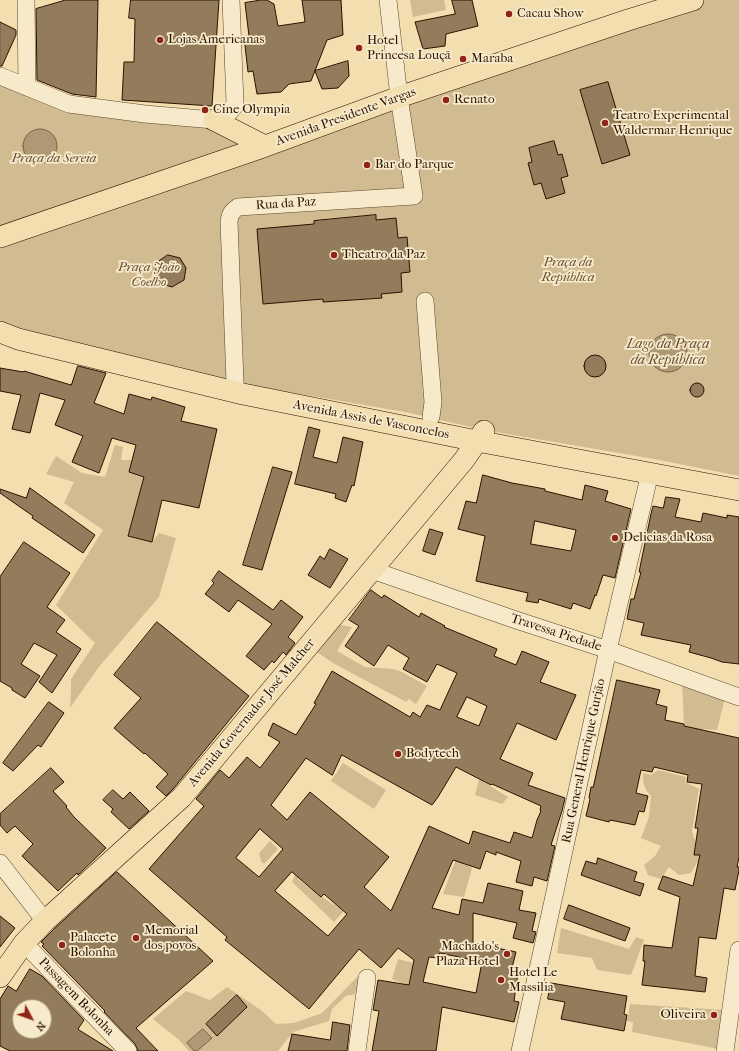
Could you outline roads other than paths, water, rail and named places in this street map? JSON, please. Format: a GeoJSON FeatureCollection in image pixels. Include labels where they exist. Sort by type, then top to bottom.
{"type":"FeatureCollection","features":[{"type":"Feature","properties":{"kind":"main road","name":"Avenida Presidente Vargas"},"geometry":{"type":"LineString","coordinates":[[0,237],[265,146],[399,96],[693,0]]}},
{"type":"Feature","properties":{"kind":"main road"},"geometry":{"type":"LineString","coordinates":[[214,120],[265,146]]}},
{"type":"Feature","properties":{"kind":"main road","name":"Avenida Assis de Vasconcelos"},"geometry":{"type":"LineString","coordinates":[[3,333],[18,333],[235,383],[431,417],[481,435],[739,490]]}},
{"type":"Feature","properties":{"kind":"main road","name":"Avenida Assis de Vasconcelos"},"geometry":{"type":"LineString","coordinates":[[3,333],[18,339],[243,394],[481,435],[654,459],[739,476]]}},
{"type":"Feature","properties":{"kind":"main road","name":"Avenida Governador José Malcher"},"geometry":{"type":"LineString","coordinates":[[0,977],[24,943],[45,921],[182,797],[464,460],[481,435]]}},
{"type":"Feature","properties":{"kind":"street"},"geometry":{"type":"LineString","coordinates":[[26,0],[27,86]]}},
{"type":"Feature","properties":{"kind":"street"},"geometry":{"type":"LineString","coordinates":[[0,76],[69,104],[145,114],[214,120],[225,117],[233,108],[235,102],[231,0]]}},
{"type":"Feature","properties":{"kind":"street"},"geometry":{"type":"LineString","coordinates":[[388,0],[399,96]]}},
{"type":"Feature","properties":{"kind":"street","name":"Rua da Paz"},"geometry":{"type":"LineString","coordinates":[[235,383],[229,236],[230,214],[238,207],[414,196],[399,96]]}},
{"type":"Feature","properties":{"kind":"street"},"geometry":{"type":"LineString","coordinates":[[425,302],[433,402],[431,417]]}},
{"type":"Feature","properties":{"kind":"street","name":"Rua General Henrique Gurjão"},"geometry":{"type":"LineString","coordinates":[[520,1051],[608,650],[650,472]]}},
{"type":"Feature","properties":{"kind":"street","name":"Travessa Piedade"},"geometry":{"type":"LineString","coordinates":[[372,570],[608,650],[739,697]]}},
{"type":"Feature","properties":{"kind":"street"},"geometry":{"type":"LineString","coordinates":[[0,863],[45,921]]}},
{"type":"Feature","properties":{"kind":"street","name":"Passagem Bolonha"},"geometry":{"type":"LineString","coordinates":[[24,943],[128,1051]]}},
{"type":"Feature","properties":{"kind":"street"},"geometry":{"type":"LineString","coordinates":[[725,1051],[739,950]]}},
{"type":"Feature","properties":{"kind":"street"},"geometry":{"type":"LineString","coordinates":[[357,1051],[367,978]]}},
{"type":"Feature","properties":{"kind":"water"},"geometry":{"type":"Polygon","coordinates":[[[37,129],[43,129],[47,130],[54,136],[57,146],[56,153],[50,160],[43,163],[37,163],[33,162],[26,156],[23,149],[23,143],[24,139],[30,132],[37,129]]]}},
{"type":"Feature","properties":{"kind":"water","name":"Lago da Praça da República"},"geometry":{"type":"Polygon","coordinates":[[[664,334],[672,334],[682,339],[686,346],[686,360],[682,367],[672,372],[664,372],[654,367],[652,364],[649,357],[649,349],[654,339],[657,337],[664,334]]]}},
{"type":"Feature","properties":{"kind":"water"},"geometry":{"type":"Polygon","coordinates":[[[203,1029],[212,1038],[197,1051],[194,1051],[187,1043],[203,1029]]]}},
{"type":"Feature","properties":{"kind":"place","name":"Cacau Show"},"geometry":{"type":"Point","coordinates":[509,14]}},
{"type":"Feature","properties":{"kind":"place","name":"Lojas Americanas"},"geometry":{"type":"Point","coordinates":[160,40]}},
{"type":"Feature","properties":{"kind":"place","name":"Hotel Princesa Louçã"},"geometry":{"type":"Point","coordinates":[359,48]}},
{"type":"Feature","properties":{"kind":"place","name":"Maraba"},"geometry":{"type":"Point","coordinates":[463,59]}},
{"type":"Feature","properties":{"kind":"place","name":"Renato"},"geometry":{"type":"Point","coordinates":[446,100]}},
{"type":"Feature","properties":{"kind":"place","name":"Cine Olympia"},"geometry":{"type":"Point","coordinates":[205,110]}},
{"type":"Feature","properties":{"kind":"place","name":"Teatro Experimental Waldermar Henrique"},"geometry":{"type":"Point","coordinates":[605,123]}},
{"type":"Feature","properties":{"kind":"place","name":"Bar do Parque"},"geometry":{"type":"Point","coordinates":[367,165]}},
{"type":"Feature","properties":{"kind":"place","name":"Theatro da Paz"},"geometry":{"type":"Point","coordinates":[334,255]}},
{"type":"Feature","properties":{"kind":"place","name":"Delicias da Rosa"},"geometry":{"type":"Point","coordinates":[615,538]}},
{"type":"Feature","properties":{"kind":"place","name":"Bodytech"},"geometry":{"type":"Point","coordinates":[398,754]}},
{"type":"Feature","properties":{"kind":"place","name":"Memorial dos povos"},"geometry":{"type":"Point","coordinates":[136,938]}},
{"type":"Feature","properties":{"kind":"place","name":"Palacete Bolonha"},"geometry":{"type":"Point","coordinates":[62,945]}},
{"type":"Feature","properties":{"kind":"place","name":"Machado's Plaza Hotel"},"geometry":{"type":"Point","coordinates":[507,954]}},
{"type":"Feature","properties":{"kind":"place","name":"Hotel Le Massilia"},"geometry":{"type":"Point","coordinates":[501,980]}},
{"type":"Feature","properties":{"kind":"place","name":"Oliveira"},"geometry":{"type":"Point","coordinates":[714,1015]}},
{"type":"Feature","properties":{"kind":"park label","name":"Praça da Sereia"},"geometry":{"type":"Point","coordinates":[54,159]}},
{"type":"Feature","properties":{"kind":"park label","name":"Praça da República"},"geometry":{"type":"Point","coordinates":[568,270]}},
{"type":"Feature","properties":{"kind":"park label","name":"Praça João Coelho"},"geometry":{"type":"Point","coordinates":[149,276]}}]}
